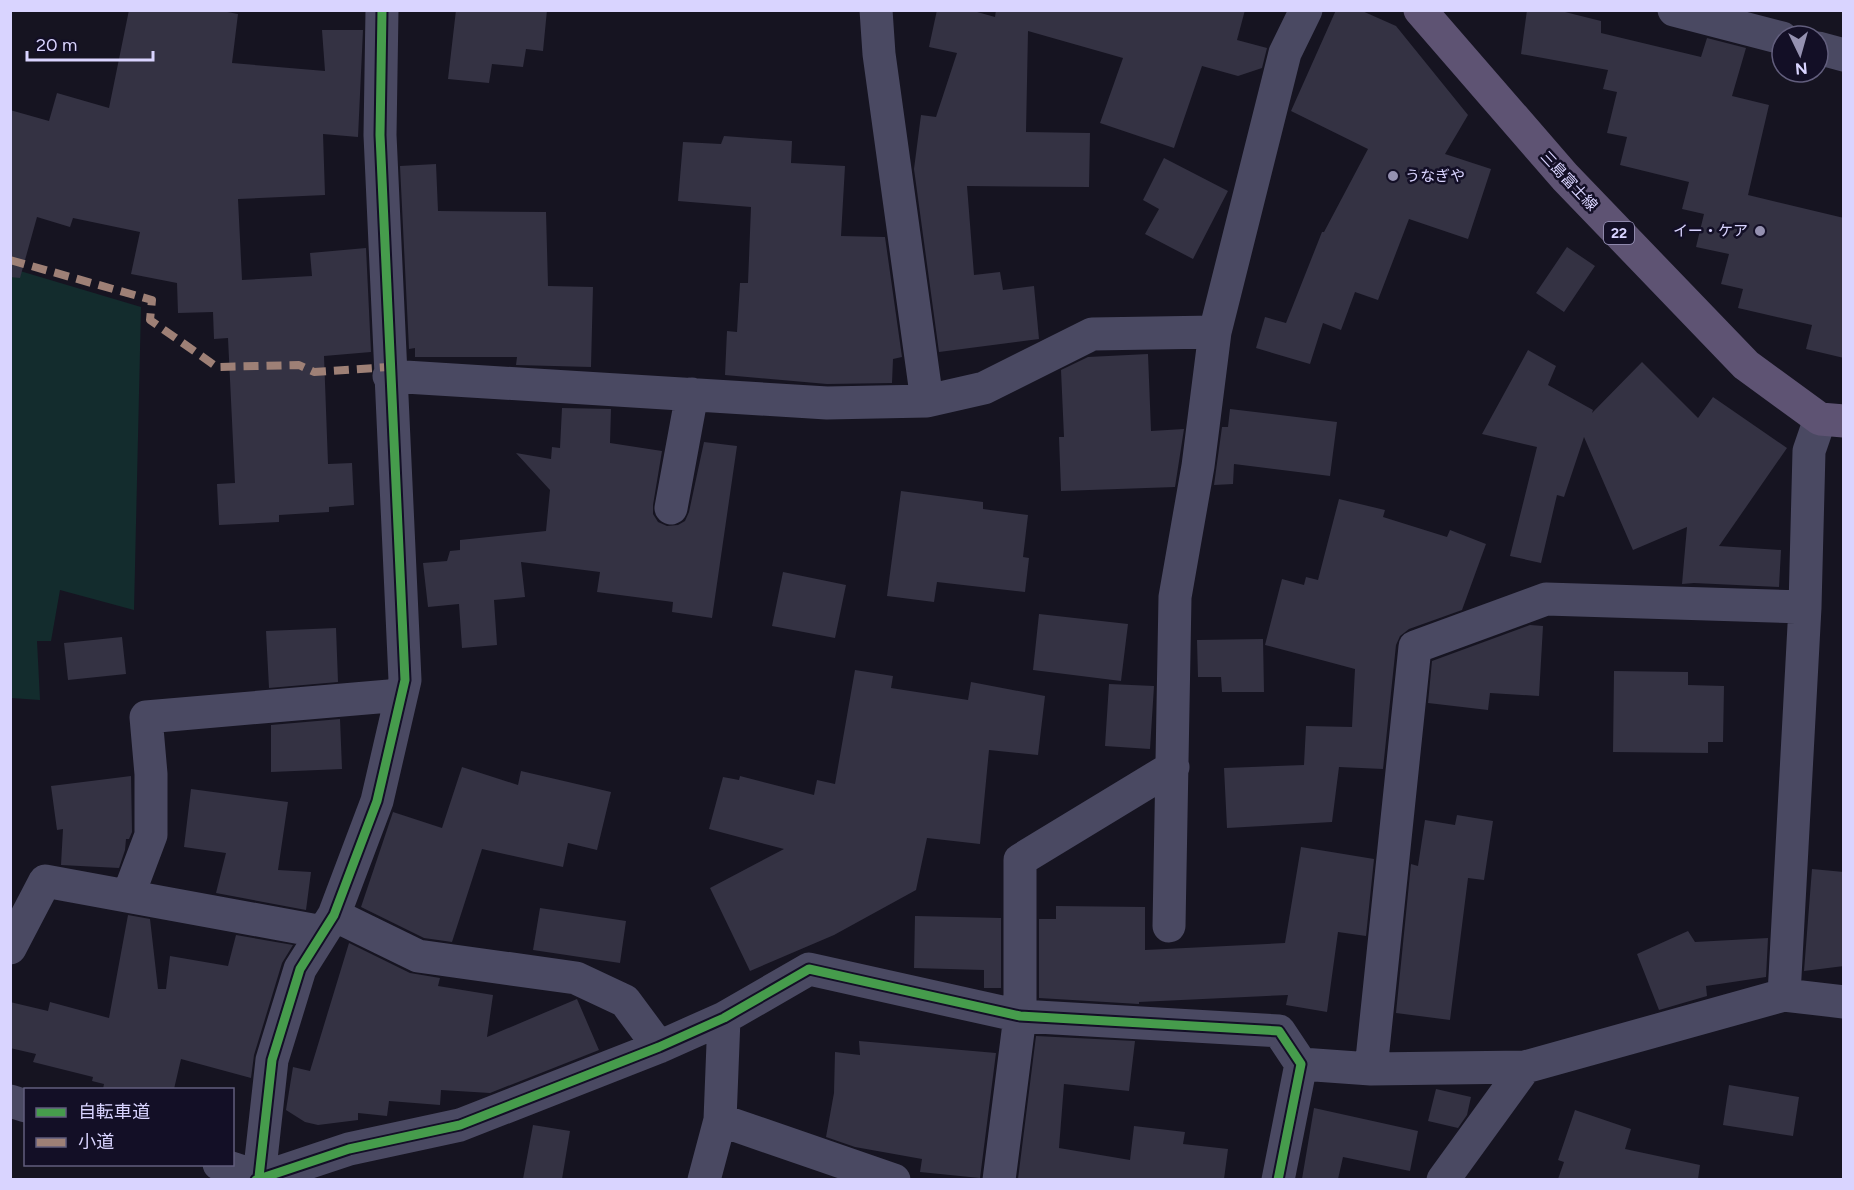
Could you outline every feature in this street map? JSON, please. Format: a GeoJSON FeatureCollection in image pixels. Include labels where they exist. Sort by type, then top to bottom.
{"type":"FeatureCollection","features":[{"type":"Feature","properties":{"kind":"main road","name":"三島富士線"},"geometry":{"type":"LineString","coordinates":[[1420,10],[1565,177],[1746,365],[1832,420]]}},
{"type":"Feature","properties":{"kind":"street"},"geometry":{"type":"LineString","coordinates":[[258,1178],[272,1060],[300,969],[328,924],[377,801],[405,680],[389,376],[380,135],[382,10]]}},
{"type":"Feature","properties":{"kind":"street"},"geometry":{"type":"LineString","coordinates":[[876,10],[879,54],[927,401]]}},
{"type":"Feature","properties":{"kind":"street"},"geometry":{"type":"LineString","coordinates":[[1169,926],[1175,597],[1198,466],[1215,332],[1285,53],[1306,10]]}},
{"type":"Feature","properties":{"kind":"street"},"geometry":{"type":"LineString","coordinates":[[1674,10],[1724,16],[1770,33]]}},
{"type":"Feature","properties":{"kind":"street"},"geometry":{"type":"LineString","coordinates":[[389,376],[827,403],[927,401],[984,388],[1092,334],[1215,332]]}},
{"type":"Feature","properties":{"kind":"street"},"geometry":{"type":"LineString","coordinates":[[671,508],[692,394]]}},
{"type":"Feature","properties":{"kind":"street"},"geometry":{"type":"LineString","coordinates":[[1784,995],[1805,607],[1809,451],[1832,420]]}},
{"type":"Feature","properties":{"kind":"street"},"geometry":{"type":"LineString","coordinates":[[1371,1069],[1415,647],[1546,599],[1805,607]]}},
{"type":"Feature","properties":{"kind":"street"},"geometry":{"type":"LineString","coordinates":[[128,896],[151,835],[151,774],[146,717],[401,695]]}},
{"type":"Feature","properties":{"kind":"street"},"geometry":{"type":"LineString","coordinates":[[999,1179],[1020,1016],[1020,860],[1173,767]]}},
{"type":"Feature","properties":{"kind":"street"},"geometry":{"type":"LineString","coordinates":[[10,948],[45,881],[128,896],[328,924],[418,956],[576,978],[625,1001],[659,1047]]}},
{"type":"Feature","properties":{"kind":"street"},"geometry":{"type":"LineString","coordinates":[[225,1166],[258,1178],[349,1149],[460,1125],[659,1047],[724,1018],[809,969],[1020,1016],[1279,1031],[1301,1064],[1278,1179]]}},
{"type":"Feature","properties":{"kind":"street"},"geometry":{"type":"LineString","coordinates":[[1301,1064],[1371,1069],[1525,1067],[1784,995],[1844,1002]]}},
{"type":"Feature","properties":{"kind":"street"},"geometry":{"type":"LineString","coordinates":[[704,1179],[720,1120],[724,1018]]}},
{"type":"Feature","properties":{"kind":"street"},"geometry":{"type":"LineString","coordinates":[[1443,1179],[1525,1067]]}},
{"type":"Feature","properties":{"kind":"street"},"geometry":{"type":"LineString","coordinates":[[720,1120],[894,1179]]}},
{"type":"Feature","properties":{"kind":"green space"},"geometry":{"type":"Polygon","coordinates":[[[10,268],[141,307],[134,610],[60,590],[51,641],[37,641],[40,700],[11,698],[10,268]]]}},
{"type":"Feature","properties":{"kind":"building"},"geometry":{"type":"Polygon","coordinates":[[[129,10],[217,10],[238,14],[232,63],[325,71],[322,30],[363,30],[358,137],[323,134],[325,195],[238,199],[242,280],[312,276],[310,253],[366,248],[371,352],[324,356],[328,464],[352,463],[354,505],[329,507],[329,512],[279,515],[279,522],[219,525],[217,484],[235,483],[228,338],[214,339],[213,312],[178,313],[177,283],[131,274],[140,232],[73,218],[70,227],[37,217],[20,278],[10,277],[10,110],[49,121],[57,93],[109,108],[129,10]]]}},
{"type":"Feature","properties":{"kind":"building"},"geometry":{"type":"Polygon","coordinates":[[[456,10],[547,10],[543,51],[526,49],[523,67],[492,64],[489,83],[448,79],[456,10]]]}},
{"type":"Feature","properties":{"kind":"building"},"geometry":{"type":"Polygon","coordinates":[[[937,10],[970,10],[995,17],[996,10],[1245,10],[1237,40],[1267,48],[1262,68],[1238,76],[1202,66],[1174,148],[1100,123],[1123,58],[1028,31],[1026,132],[1090,133],[1089,187],[967,186],[974,275],[1000,272],[1003,290],[1034,286],[1039,339],[939,352],[914,169],[921,115],[936,117],[957,53],[929,47],[937,10]]]}},
{"type":"Feature","properties":{"kind":"building"},"geometry":{"type":"Polygon","coordinates":[[[1336,10],[1360,10],[1396,26],[1468,115],[1445,154],[1491,169],[1468,239],[1409,219],[1378,300],[1355,292],[1341,330],[1323,323],[1310,364],[1256,348],[1265,317],[1286,323],[1322,232],[1368,149],[1291,111],[1336,10]]]}},
{"type":"Feature","properties":{"kind":"building"},"geometry":{"type":"Polygon","coordinates":[[[1527,10],[1557,10],[1601,21],[1601,33],[1701,57],[1707,38],[1746,48],[1732,96],[1769,105],[1748,195],[1844,218],[1844,358],[1806,349],[1812,325],[1738,308],[1743,289],[1721,284],[1729,254],[1696,247],[1704,214],[1682,209],[1689,182],[1620,165],[1627,137],[1607,133],[1617,92],[1603,89],[1608,70],[1521,54],[1527,10]]]}},
{"type":"Feature","properties":{"kind":"building"},"geometry":{"type":"Polygon","coordinates":[[[724,136],[792,141],[791,163],[845,166],[841,236],[885,237],[902,357],[893,359],[892,383],[827,384],[725,375],[727,331],[737,332],[740,283],[748,283],[751,207],[678,201],[683,142],[721,144],[724,136]]]}},
{"type":"Feature","properties":{"kind":"building"},"geometry":{"type":"Polygon","coordinates":[[[1164,158],[1228,191],[1193,259],[1145,234],[1159,209],[1143,200],[1164,158]]]}},
{"type":"Feature","properties":{"kind":"building"},"geometry":{"type":"Polygon","coordinates":[[[436,164],[438,211],[546,212],[548,286],[593,287],[591,367],[516,365],[517,357],[415,357],[415,348],[409,349],[400,166],[436,164]]]}},
{"type":"Feature","properties":{"kind":"building"},"geometry":{"type":"Polygon","coordinates":[[[1567,247],[1595,266],[1564,312],[1536,293],[1567,247]]]}},
{"type":"Feature","properties":{"kind":"building"},"geometry":{"type":"Polygon","coordinates":[[[1528,350],[1556,366],[1548,385],[1593,410],[1592,413],[1642,362],[1698,418],[1713,397],[1787,448],[1719,546],[1781,550],[1779,587],[1682,584],[1687,527],[1633,550],[1584,437],[1564,497],[1557,495],[1541,563],[1510,556],[1537,447],[1482,434],[1528,350]]]}},
{"type":"Feature","properties":{"kind":"building"},"geometry":{"type":"Polygon","coordinates":[[[1148,354],[1151,431],[1184,429],[1175,487],[1061,491],[1059,437],[1064,437],[1061,370],[1088,357],[1148,354]]]}},
{"type":"Feature","properties":{"kind":"building"},"geometry":{"type":"Polygon","coordinates":[[[562,408],[611,409],[610,443],[662,451],[653,514],[658,522],[667,526],[678,525],[685,521],[689,512],[704,442],[737,446],[712,618],[672,612],[673,602],[597,592],[600,572],[521,562],[525,597],[494,600],[497,645],[462,648],[459,604],[428,607],[423,563],[447,561],[450,551],[460,550],[460,540],[546,531],[550,490],[516,453],[551,459],[552,447],[560,448],[562,408]]]}},
{"type":"Feature","properties":{"kind":"building"},"geometry":{"type":"Polygon","coordinates":[[[1230,409],[1337,422],[1330,476],[1234,464],[1233,484],[1214,485],[1222,427],[1228,427],[1230,409]]]}},
{"type":"Feature","properties":{"kind":"building"},"geometry":{"type":"Polygon","coordinates":[[[901,491],[983,502],[983,509],[1028,515],[1023,557],[1029,558],[1025,592],[937,582],[934,602],[887,596],[901,491]]]}},
{"type":"Feature","properties":{"kind":"building"},"geometry":{"type":"Polygon","coordinates":[[[1339,499],[1385,510],[1383,517],[1447,537],[1450,530],[1486,544],[1462,610],[1409,629],[1400,636],[1396,645],[1383,769],[1339,767],[1332,822],[1227,828],[1224,768],[1304,765],[1306,726],[1352,727],[1355,669],[1265,645],[1282,579],[1304,585],[1306,577],[1318,580],[1339,499]]]}},
{"type":"Feature","properties":{"kind":"building"},"geometry":{"type":"Polygon","coordinates":[[[783,572],[846,585],[835,638],[772,626],[783,572]]]}},
{"type":"Feature","properties":{"kind":"building"},"geometry":{"type":"Polygon","coordinates":[[[1039,614],[1128,624],[1121,681],[1033,670],[1039,614]]]}},
{"type":"Feature","properties":{"kind":"building"},"geometry":{"type":"Polygon","coordinates":[[[1530,625],[1543,626],[1539,696],[1490,693],[1488,710],[1428,703],[1432,661],[1530,625]]]}},
{"type":"Feature","properties":{"kind":"building"},"geometry":{"type":"Polygon","coordinates":[[[336,628],[338,682],[269,688],[266,631],[336,628]]]}},
{"type":"Feature","properties":{"kind":"building"},"geometry":{"type":"Polygon","coordinates":[[[122,637],[126,674],[68,680],[64,643],[122,637]]]}},
{"type":"Feature","properties":{"kind":"building"},"geometry":{"type":"Polygon","coordinates":[[[1263,639],[1264,692],[1222,692],[1221,677],[1198,677],[1197,640],[1263,639]]]}},
{"type":"Feature","properties":{"kind":"building"},"geometry":{"type":"Polygon","coordinates":[[[855,670],[893,676],[891,688],[968,700],[971,682],[1045,696],[1038,755],[989,750],[980,844],[927,838],[916,890],[834,935],[750,971],[710,888],[784,849],[709,829],[723,777],[739,780],[740,776],[814,795],[817,780],[835,784],[855,670]]]}},
{"type":"Feature","properties":{"kind":"building"},"geometry":{"type":"Polygon","coordinates":[[[1614,671],[1688,672],[1688,685],[1724,686],[1723,742],[1708,742],[1708,753],[1613,752],[1614,671]]]}},
{"type":"Feature","properties":{"kind":"building"},"geometry":{"type":"Polygon","coordinates":[[[1109,684],[1154,686],[1150,749],[1105,746],[1109,684]]]}},
{"type":"Feature","properties":{"kind":"building"},"geometry":{"type":"Polygon","coordinates":[[[340,719],[342,769],[271,772],[271,725],[340,719]]]}},
{"type":"Feature","properties":{"kind":"building"},"geometry":{"type":"Polygon","coordinates":[[[462,767],[518,785],[521,771],[611,792],[597,850],[568,843],[563,867],[482,849],[452,942],[424,938],[361,907],[393,812],[442,828],[462,767]]]}},
{"type":"Feature","properties":{"kind":"building"},"geometry":{"type":"Polygon","coordinates":[[[131,776],[132,832],[129,839],[126,839],[119,868],[61,865],[63,829],[57,830],[51,786],[131,776]]]}},
{"type":"Feature","properties":{"kind":"building"},"geometry":{"type":"Polygon","coordinates":[[[191,789],[288,802],[278,870],[311,872],[306,910],[216,893],[226,853],[184,847],[191,789]]]}},
{"type":"Feature","properties":{"kind":"building"},"geometry":{"type":"Polygon","coordinates":[[[1457,815],[1493,821],[1484,880],[1468,878],[1450,1020],[1396,1013],[1411,864],[1418,866],[1425,820],[1455,825],[1457,815]]]}},
{"type":"Feature","properties":{"kind":"building"},"geometry":{"type":"Polygon","coordinates":[[[1301,847],[1374,859],[1366,936],[1338,932],[1327,1012],[1286,1005],[1288,995],[1139,1002],[1139,1004],[1039,998],[1039,919],[1056,919],[1056,906],[1145,907],[1145,950],[1285,943],[1301,847]]]}},
{"type":"Feature","properties":{"kind":"building"},"geometry":{"type":"Polygon","coordinates":[[[1812,869],[1844,872],[1844,966],[1804,971],[1812,869]]]}},
{"type":"Feature","properties":{"kind":"building"},"geometry":{"type":"Polygon","coordinates":[[[540,908],[626,921],[620,963],[533,950],[540,908]]]}},
{"type":"Feature","properties":{"kind":"building"},"geometry":{"type":"Polygon","coordinates":[[[128,915],[150,919],[158,989],[166,989],[170,956],[228,966],[236,935],[293,945],[282,963],[254,1055],[251,1078],[181,1059],[174,1088],[103,1088],[104,1084],[92,1081],[93,1077],[33,1062],[36,1054],[10,1048],[10,1002],[48,1011],[50,1002],[109,1018],[128,915]]]}},
{"type":"Feature","properties":{"kind":"building"},"geometry":{"type":"Polygon","coordinates":[[[915,916],[1001,918],[1001,988],[984,988],[984,970],[914,968],[915,916]]]}},
{"type":"Feature","properties":{"kind":"building"},"geometry":{"type":"Polygon","coordinates":[[[1688,931],[1695,942],[1768,938],[1766,977],[1706,986],[1707,996],[1659,1010],[1637,954],[1688,931]]]}},
{"type":"Feature","properties":{"kind":"building"},"geometry":{"type":"Polygon","coordinates":[[[349,943],[410,973],[440,978],[438,986],[493,995],[487,1037],[577,999],[599,1050],[490,1093],[441,1090],[440,1105],[389,1101],[387,1116],[358,1113],[358,1120],[318,1125],[305,1122],[286,1110],[293,1067],[310,1071],[349,943]]]}},
{"type":"Feature","properties":{"kind":"building"},"geometry":{"type":"Polygon","coordinates":[[[1036,1036],[1135,1041],[1129,1091],[1064,1084],[1059,1148],[1130,1160],[1134,1126],[1185,1132],[1183,1144],[1228,1149],[1224,1179],[1018,1179],[1036,1036]]]}},
{"type":"Feature","properties":{"kind":"building"},"geometry":{"type":"Polygon","coordinates":[[[859,1041],[996,1053],[980,1178],[920,1172],[922,1159],[855,1147],[826,1137],[834,1093],[835,1052],[860,1055],[859,1041]]]}},
{"type":"Feature","properties":{"kind":"building"},"geometry":{"type":"Polygon","coordinates":[[[1729,1085],[1799,1097],[1793,1136],[1723,1125],[1729,1085]]]}},
{"type":"Feature","properties":{"kind":"building"},"geometry":{"type":"Polygon","coordinates":[[[1436,1089],[1471,1097],[1467,1115],[1458,1128],[1428,1121],[1436,1089]]]}},
{"type":"Feature","properties":{"kind":"building"},"geometry":{"type":"Polygon","coordinates":[[[1314,1108],[1418,1131],[1410,1171],[1343,1157],[1338,1179],[1302,1179],[1314,1108]]]}},
{"type":"Feature","properties":{"kind":"building"},"geometry":{"type":"Polygon","coordinates":[[[1575,1110],[1631,1129],[1625,1149],[1700,1165],[1698,1179],[1558,1179],[1564,1162],[1558,1160],[1575,1110]]]}},
{"type":"Feature","properties":{"kind":"building"},"geometry":{"type":"Polygon","coordinates":[[[533,1125],[570,1131],[562,1179],[523,1179],[533,1125]]]}},
{"type":"Feature","properties":{"kind":"marked path"},"geometry":{"type":"LineString","coordinates":[[10,260],[152,300],[150,320],[217,367],[299,365],[314,372],[389,367]]}},
{"type":"Feature","properties":{"kind":"cycle path"},"geometry":{"type":"LineString","coordinates":[[259,1177],[272,1060],[300,969],[334,915],[377,801],[405,680],[380,135],[382,10]]}},
{"type":"Feature","properties":{"kind":"cycle path"},"geometry":{"type":"LineString","coordinates":[[256,1180],[349,1149],[460,1125],[659,1047],[724,1018],[809,969],[1020,1016],[1279,1031],[1301,1064],[1278,1180]]}},
{"type":"Feature","properties":{"kind":"place","name":"うなぎや"},"geometry":{"type":"Point","coordinates":[1393,176]}},
{"type":"Feature","properties":{"kind":"place","name":"イー・ケア"},"geometry":{"type":"Point","coordinates":[1760,231]}}]}
